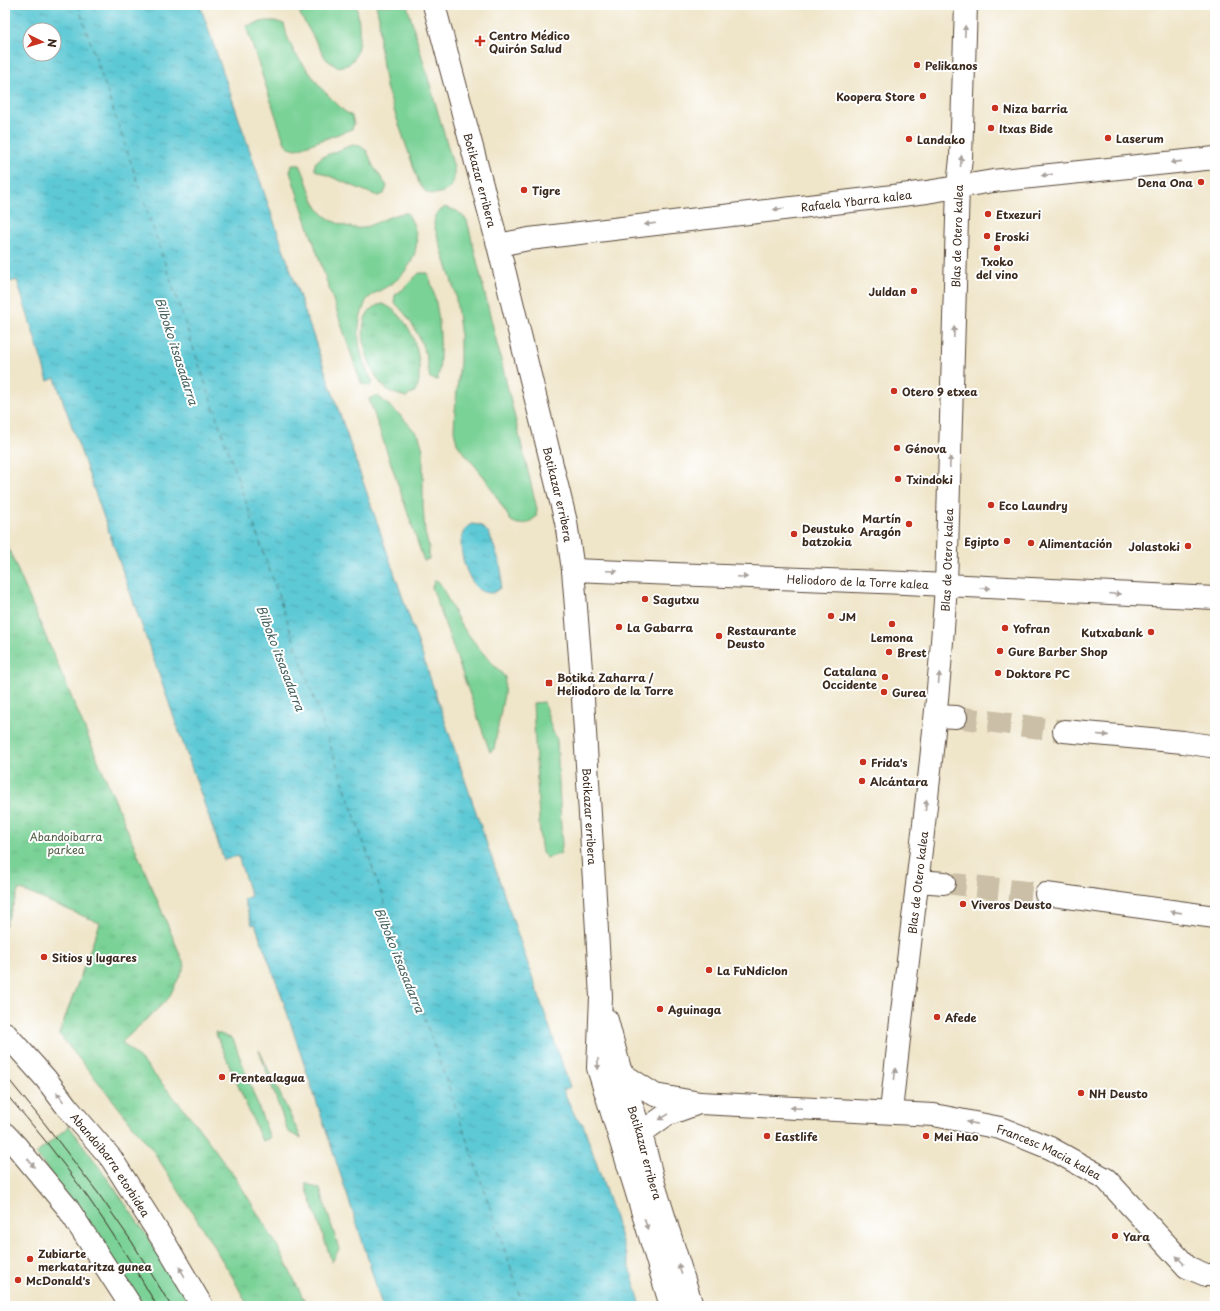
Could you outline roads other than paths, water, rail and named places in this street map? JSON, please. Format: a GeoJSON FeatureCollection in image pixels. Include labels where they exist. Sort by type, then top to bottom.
{"type":"FeatureCollection","features":[{"type":"Feature","properties":{"kind":"street","name":"Botikazar erribera"},"geometry":{"type":"LineString","coordinates":[[434,5],[498,245],[566,522],[573,570],[585,719],[601,997],[598,1068],[671,1306]]}},
{"type":"Feature","properties":{"kind":"street","name":"Blas de Otero kalea"},"geometry":{"type":"LineString","coordinates":[[891,1112],[918,881],[946,717],[946,585],[958,186],[961,158],[966,5]]}},
{"type":"Feature","properties":{"kind":"street","name":"Rafaela Ybarra kalea"},"geometry":{"type":"LineString","coordinates":[[498,245],[529,238],[927,192],[993,180],[1215,158]]}},
{"type":"Feature","properties":{"kind":"street","name":"Heliodoro de la Torre kalea"},"geometry":{"type":"LineString","coordinates":[[573,570],[946,585],[1215,598]]}},
{"type":"Feature","properties":{"kind":"street"},"geometry":{"type":"LineString","coordinates":[[1064,731],[1183,742],[1210,746]]}},
{"type":"Feature","properties":{"kind":"street"},"geometry":{"type":"LineString","coordinates":[[918,881],[944,883]]}},
{"type":"Feature","properties":{"kind":"street"},"geometry":{"type":"LineString","coordinates":[[1046,894],[1215,917]]}},
{"type":"Feature","properties":{"kind":"street","name":"Botikazar erribera"},"geometry":{"type":"LineString","coordinates":[[601,997],[621,1073],[641,1133],[653,1181],[692,1306]]}},
{"type":"Feature","properties":{"kind":"street","name":"Abandoibarra etorbidea"},"geometry":{"type":"LineString","coordinates":[[7,1040],[46,1079],[67,1107],[111,1158],[168,1248],[202,1306]]}},
{"type":"Feature","properties":{"kind":"street","name":"Francesc Macia kalea"},"geometry":{"type":"LineString","coordinates":[[621,1073],[655,1095],[700,1103],[934,1115],[1000,1128],[1050,1148],[1106,1179],[1187,1267],[1206,1275],[1215,1275]]}},
{"type":"Feature","properties":{"kind":"street","name":"Francesc Macia kalea"},"geometry":{"type":"LineString","coordinates":[[641,1133],[666,1115],[700,1103]]}},
{"type":"Feature","properties":{"kind":"street"},"geometry":{"type":"LineString","coordinates":[[635,1187],[641,1133]]}},
{"type":"Feature","properties":{"kind":"street"},"geometry":{"type":"LineString","coordinates":[[5,1134],[67,1207],[131,1306]]}},
{"type":"Feature","properties":{"kind":"water","name":"Bilboko itsasadarra"},"geometry":{"type":"Polygon","coordinates":[[[5,5],[200,5],[570,1087],[563,1090],[576,1118],[583,1124],[615,1218],[641,1306],[382,1306],[365,1249],[281,994],[255,924],[252,925],[244,899],[251,896],[238,856],[224,860],[55,378],[48,381],[17,280],[11,282],[5,265],[5,5]]]}},
{"type":"Feature","properties":{"kind":"water"},"geometry":{"type":"Polygon","coordinates":[[[471,524],[480,525],[489,533],[500,563],[502,576],[500,588],[493,593],[484,592],[476,587],[466,569],[462,554],[461,539],[466,528],[471,524]]]}},
{"type":"Feature","properties":{"kind":"tunnel"},"geometry":{"type":"LineString","coordinates":[[956,717],[1064,731]]}},
{"type":"Feature","properties":{"kind":"tunnel"},"geometry":{"type":"LineString","coordinates":[[944,883],[1046,894]]}},
{"type":"Feature","properties":{"kind":"tram line"},"geometry":{"type":"LineString","coordinates":[[5,1075],[98,1193],[132,1242],[171,1306]]}},
{"type":"Feature","properties":{"kind":"tram line"},"geometry":{"type":"LineString","coordinates":[[5,1093],[47,1143],[87,1196],[141,1278],[157,1306]]}},
{"type":"Feature","properties":{"kind":"place","name":"Centro Médico Quirón Salud"},"geometry":{"type":"Point","coordinates":[480,41]}},
{"type":"Feature","properties":{"kind":"place","name":"Pelikanos"},"geometry":{"type":"Point","coordinates":[917,65]}},
{"type":"Feature","properties":{"kind":"place","name":"Koopera Store"},"geometry":{"type":"Point","coordinates":[923,96]}},
{"type":"Feature","properties":{"kind":"place","name":"Niza barria"},"geometry":{"type":"Point","coordinates":[995,108]}},
{"type":"Feature","properties":{"kind":"place","name":"Itxas Bide"},"geometry":{"type":"Point","coordinates":[991,128]}},
{"type":"Feature","properties":{"kind":"place","name":"Laserum"},"geometry":{"type":"Point","coordinates":[1108,138]}},
{"type":"Feature","properties":{"kind":"place","name":"Landako"},"geometry":{"type":"Point","coordinates":[909,139]}},
{"type":"Feature","properties":{"kind":"place","name":"Dena Ona"},"geometry":{"type":"Point","coordinates":[1201,182]}},
{"type":"Feature","properties":{"kind":"place","name":"Tigre"},"geometry":{"type":"Point","coordinates":[524,190]}},
{"type":"Feature","properties":{"kind":"place","name":"Etxezuri"},"geometry":{"type":"Point","coordinates":[988,214]}},
{"type":"Feature","properties":{"kind":"place","name":"Eroski"},"geometry":{"type":"Point","coordinates":[987,236]}},
{"type":"Feature","properties":{"kind":"place","name":"Txoko del vino"},"geometry":{"type":"Point","coordinates":[997,248]}},
{"type":"Feature","properties":{"kind":"place","name":"Juldan"},"geometry":{"type":"Point","coordinates":[914,291]}},
{"type":"Feature","properties":{"kind":"place","name":"Otero 9 etxea"},"geometry":{"type":"Point","coordinates":[894,391]}},
{"type":"Feature","properties":{"kind":"place","name":"Génova"},"geometry":{"type":"Point","coordinates":[897,448]}},
{"type":"Feature","properties":{"kind":"place","name":"Txindoki"},"geometry":{"type":"Point","coordinates":[898,479]}},
{"type":"Feature","properties":{"kind":"place","name":"Eco Laundry"},"geometry":{"type":"Point","coordinates":[991,505]}},
{"type":"Feature","properties":{"kind":"place","name":"Martín Aragón"},"geometry":{"type":"Point","coordinates":[909,524]}},
{"type":"Feature","properties":{"kind":"place","name":"Deustuko batzokia"},"geometry":{"type":"Point","coordinates":[794,534]}},
{"type":"Feature","properties":{"kind":"place","name":"Egipto"},"geometry":{"type":"Point","coordinates":[1007,541]}},
{"type":"Feature","properties":{"kind":"place","name":"Alimentación"},"geometry":{"type":"Point","coordinates":[1031,543]}},
{"type":"Feature","properties":{"kind":"place","name":"Jolastoki"},"geometry":{"type":"Point","coordinates":[1188,546]}},
{"type":"Feature","properties":{"kind":"place","name":"Sagutxu"},"geometry":{"type":"Point","coordinates":[645,599]}},
{"type":"Feature","properties":{"kind":"place","name":"JM"},"geometry":{"type":"Point","coordinates":[831,616]}},
{"type":"Feature","properties":{"kind":"place","name":"Lemona"},"geometry":{"type":"Point","coordinates":[892,624]}},
{"type":"Feature","properties":{"kind":"place","name":"La Gabarra"},"geometry":{"type":"Point","coordinates":[619,627]}},
{"type":"Feature","properties":{"kind":"place","name":"Yofran"},"geometry":{"type":"Point","coordinates":[1005,628]}},
{"type":"Feature","properties":{"kind":"place","name":"Kutxabank"},"geometry":{"type":"Point","coordinates":[1151,632]}},
{"type":"Feature","properties":{"kind":"place","name":"Restaurante Deusto"},"geometry":{"type":"Point","coordinates":[719,636]}},
{"type":"Feature","properties":{"kind":"place","name":"Gure Barber Shop"},"geometry":{"type":"Point","coordinates":[1000,651]}},
{"type":"Feature","properties":{"kind":"place","name":"Brest"},"geometry":{"type":"Point","coordinates":[889,652]}},
{"type":"Feature","properties":{"kind":"place","name":"Doktore PC"},"geometry":{"type":"Point","coordinates":[998,673]}},
{"type":"Feature","properties":{"kind":"place","name":"Catalana Occidente"},"geometry":{"type":"Point","coordinates":[885,677]}},
{"type":"Feature","properties":{"kind":"place","name":"Botika Zaharra / Heliodoro de la Torre"},"geometry":{"type":"Point","coordinates":[549,683]}},
{"type":"Feature","properties":{"kind":"place","name":"Gurea"},"geometry":{"type":"Point","coordinates":[884,692]}},
{"type":"Feature","properties":{"kind":"place","name":"Frida's"},"geometry":{"type":"Point","coordinates":[863,762]}},
{"type":"Feature","properties":{"kind":"place","name":"Alcántara"},"geometry":{"type":"Point","coordinates":[862,781]}},
{"type":"Feature","properties":{"kind":"place","name":"Viveros Deusto"},"geometry":{"type":"Point","coordinates":[963,904]}},
{"type":"Feature","properties":{"kind":"place","name":"Sitios y lugares"},"geometry":{"type":"Point","coordinates":[44,957]}},
{"type":"Feature","properties":{"kind":"place","name":"La FuNdicIon"},"geometry":{"type":"Point","coordinates":[709,970]}},
{"type":"Feature","properties":{"kind":"place","name":"Aguinaga"},"geometry":{"type":"Point","coordinates":[660,1009]}},
{"type":"Feature","properties":{"kind":"place","name":"Afede"},"geometry":{"type":"Point","coordinates":[937,1017]}},
{"type":"Feature","properties":{"kind":"place","name":"Frentealagua"},"geometry":{"type":"Point","coordinates":[222,1077]}},
{"type":"Feature","properties":{"kind":"place","name":"NH Deusto"},"geometry":{"type":"Point","coordinates":[1081,1093]}},
{"type":"Feature","properties":{"kind":"place","name":"Eastlife"},"geometry":{"type":"Point","coordinates":[767,1136]}},
{"type":"Feature","properties":{"kind":"place","name":"Mei Hao"},"geometry":{"type":"Point","coordinates":[926,1136]}},
{"type":"Feature","properties":{"kind":"place","name":"Yara"},"geometry":{"type":"Point","coordinates":[1115,1236]}},
{"type":"Feature","properties":{"kind":"place","name":"Zubiarte merkataritza gunea"},"geometry":{"type":"Point","coordinates":[30,1259]}},
{"type":"Feature","properties":{"kind":"place","name":"McDonald's"},"geometry":{"type":"Point","coordinates":[18,1280]}},
{"type":"Feature","properties":{"kind":"park label","name":"Abandoibarra parkea"},"geometry":{"type":"Point","coordinates":[66,842]}}]}
